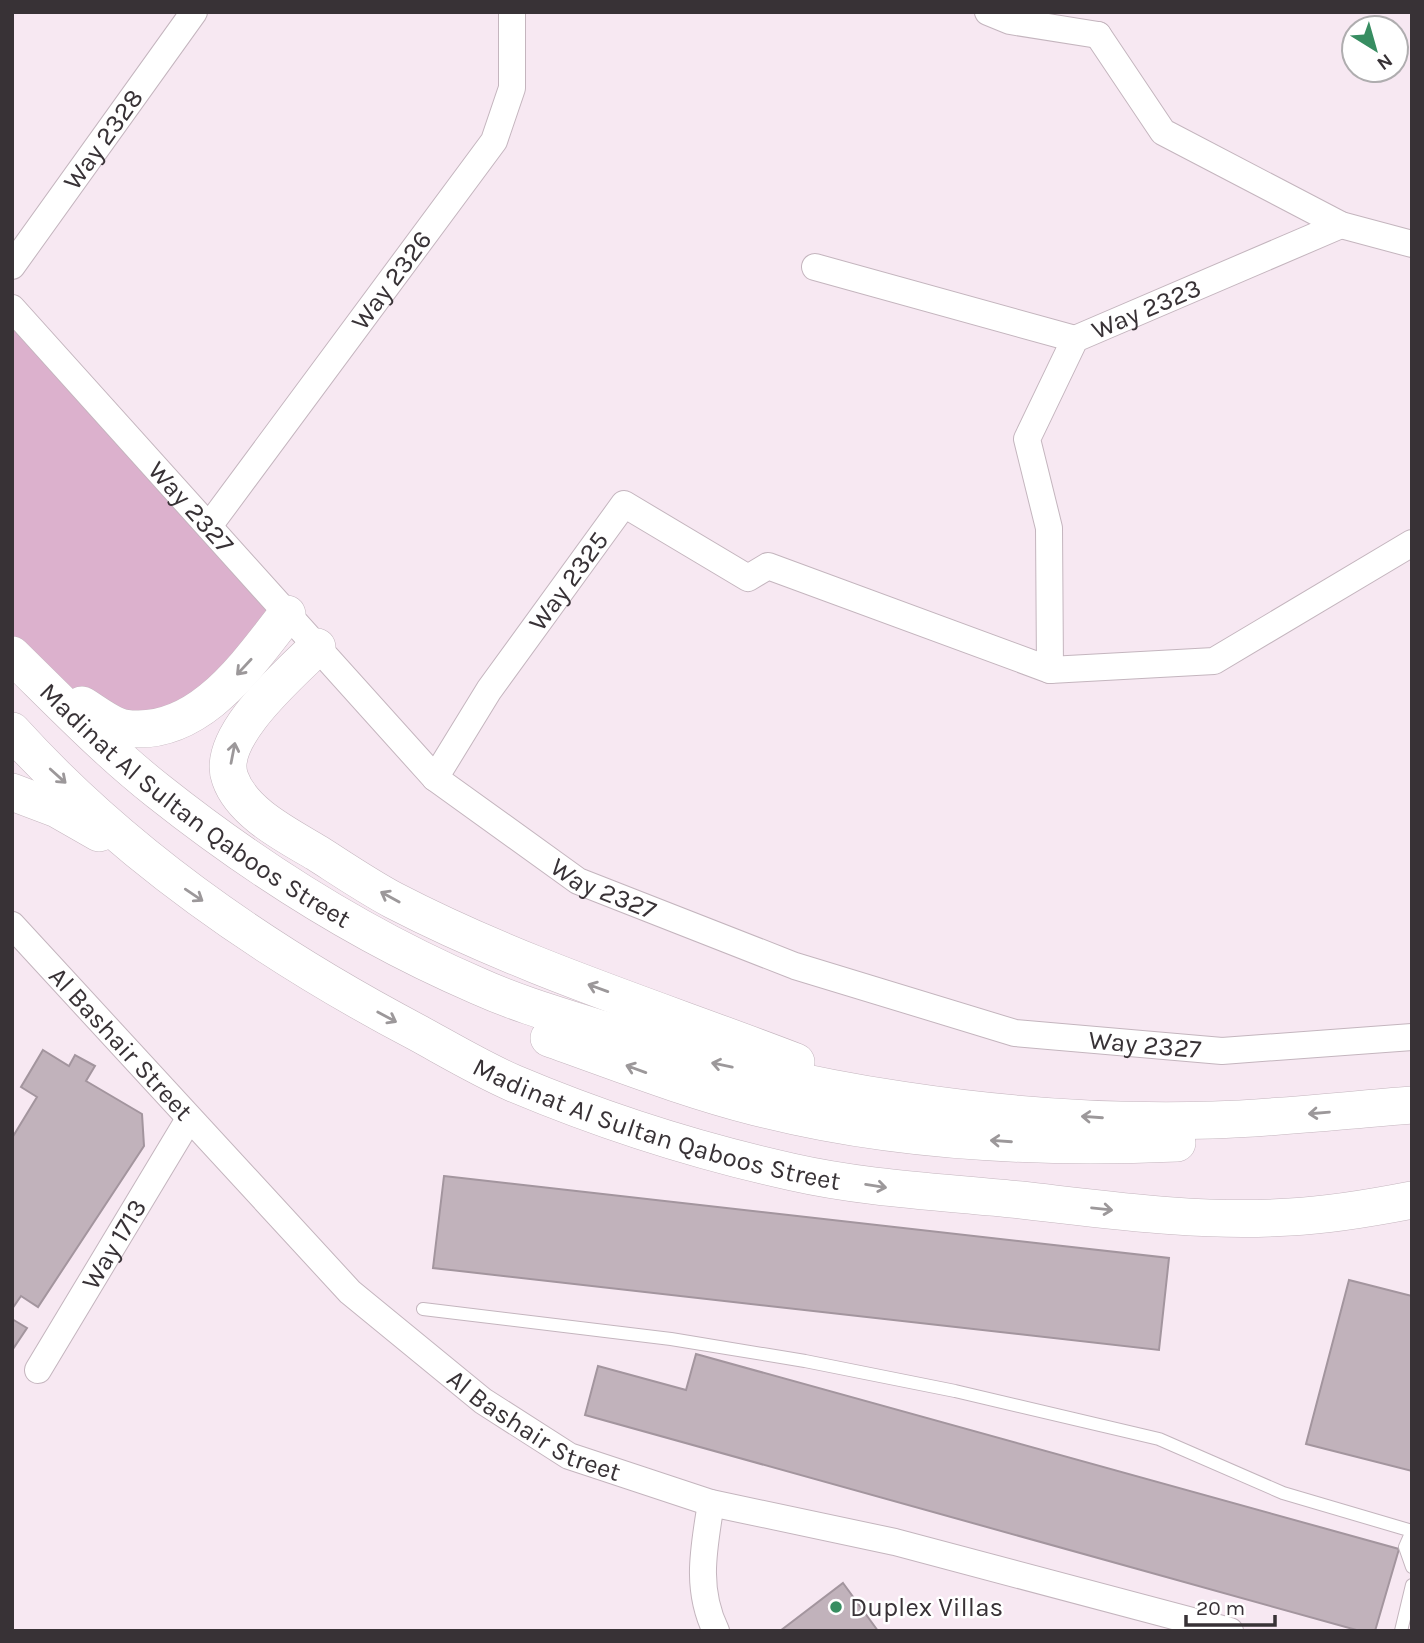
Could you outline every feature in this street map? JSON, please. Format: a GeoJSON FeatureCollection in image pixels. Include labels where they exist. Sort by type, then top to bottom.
{"type":"FeatureCollection","features":[{"type":"Feature","properties":{"kind":"main road"},"geometry":{"type":"LineString","coordinates":[[14,657],[81,704],[122,728],[164,727],[211,702],[253,657],[287,614]]}},
{"type":"Feature","properties":{"kind":"main road"},"geometry":{"type":"LineString","coordinates":[[317,647],[252,711],[232,746],[229,777],[250,807],[290,837],[393,900],[550,971],[891,1098]]}},
{"type":"Feature","properties":{"kind":"main road","name":"Madinat Al Sultan Qaboos Street"},"geometry":{"type":"LineString","coordinates":[[14,657],[158,791],[227,842],[333,912],[452,974],[523,1004],[686,1057],[891,1098],[1012,1112],[1130,1120],[1271,1117],[1412,1105]]}},
{"type":"Feature","properties":{"kind":"main road","name":"Madinat Al Sultan Qaboos Street"},"geometry":{"type":"LineString","coordinates":[[12,731],[104,821],[186,890],[355,1000],[511,1082],[678,1144],[795,1173],[899,1189],[1163,1215],[1285,1218],[1341,1213],[1412,1200]]}},
{"type":"Feature","properties":{"kind":"main road"},"geometry":{"type":"LineString","coordinates":[[12,792],[57,810],[152,863]]}},
{"type":"Feature","properties":{"kind":"main road"},"geometry":{"type":"LineString","coordinates":[[333,912],[374,950],[444,989],[542,1035],[649,1074],[756,1107],[893,1134],[1094,1147],[1316,1138],[1412,1127]]}},
{"type":"Feature","properties":{"kind":"main road"},"geometry":{"type":"LineString","coordinates":[[1341,1213],[1412,1218]]}},
{"type":"Feature","properties":{"kind":"street","name":"Way 2328"},"geometry":{"type":"LineString","coordinates":[[12,266],[194,12]]}},
{"type":"Feature","properties":{"kind":"street","name":"Way 2326"},"geometry":{"type":"LineString","coordinates":[[209,526],[494,141],[512,88],[512,12]]}},
{"type":"Feature","properties":{"kind":"street"},"geometry":{"type":"LineString","coordinates":[[988,12],[1010,21],[1098,24],[1163,132],[1341,225],[1412,244]]}},
{"type":"Feature","properties":{"kind":"street","name":"Way 2323"},"geometry":{"type":"LineString","coordinates":[[1050,670],[1049,528],[1027,439],[1075,340],[1341,225]]}},
{"type":"Feature","properties":{"kind":"street"},"geometry":{"type":"LineString","coordinates":[[815,267],[1075,340]]}},
{"type":"Feature","properties":{"kind":"street","name":"Way 2327"},"geometry":{"type":"LineString","coordinates":[[12,308],[435,778],[578,881],[795,967],[1015,1033],[1222,1051],[1412,1037]]}},
{"type":"Feature","properties":{"kind":"street","name":"Way 2325"},"geometry":{"type":"LineString","coordinates":[[435,778],[489,690],[624,504],[748,578],[768,566],[1050,670]]}},
{"type":"Feature","properties":{"kind":"street"},"geometry":{"type":"LineString","coordinates":[[1050,670],[1214,662],[1412,543]]}},
{"type":"Feature","properties":{"kind":"street","name":"Al Bashair Street"},"geometry":{"type":"LineString","coordinates":[[12,925],[350,1292],[482,1401],[569,1456],[711,1503],[895,1542],[1230,1631]]}},
{"type":"Feature","properties":{"kind":"street","name":"Way 1713"},"geometry":{"type":"LineString","coordinates":[[38,1370],[188,1119]]}},
{"type":"Feature","properties":{"kind":"street"},"geometry":{"type":"LineString","coordinates":[[711,1503],[700,1571],[706,1610],[716,1631]]}},
{"type":"Feature","properties":{"kind":"lane"},"geometry":{"type":"LineString","coordinates":[[423,1308],[671,1339],[805,1361],[955,1391],[1159,1439],[1283,1493],[1412,1531],[1405,1547],[1412,1567]]}},
{"type":"Feature","properties":{"kind":"lane"},"geometry":{"type":"LineString","coordinates":[[1401,1631],[1412,1585]]}},
{"type":"Feature","properties":{"kind":"shaded area"},"geometry":{"type":"Polygon","coordinates":[[[12,312],[283,614],[209,699],[123,724],[12,648],[12,312]]]}},
{"type":"Feature","properties":{"kind":"building"},"geometry":{"type":"Polygon","coordinates":[[[43,1050],[69,1066],[75,1055],[95,1066],[86,1081],[142,1114],[144,1146],[38,1307],[21,1296],[12,1309],[12,1138],[37,1097],[21,1087],[43,1050]]]}},
{"type":"Feature","properties":{"kind":"building"},"geometry":{"type":"Polygon","coordinates":[[[444,1176],[1169,1258],[1159,1350],[433,1268],[444,1176]]]}},
{"type":"Feature","properties":{"kind":"building"},"geometry":{"type":"Polygon","coordinates":[[[1349,1280],[1412,1296],[1412,1471],[1306,1444],[1349,1280]]]}},
{"type":"Feature","properties":{"kind":"building"},"geometry":{"type":"Polygon","coordinates":[[[12,1319],[27,1328],[13,1349],[12,1349],[12,1319]]]}},
{"type":"Feature","properties":{"kind":"building"},"geometry":{"type":"Polygon","coordinates":[[[696,1354],[1399,1549],[1375,1631],[1360,1631],[585,1415],[598,1366],[686,1390],[696,1354]]]}},
{"type":"Feature","properties":{"kind":"building","name":"Duplex Villas"},"geometry":{"type":"Polygon","coordinates":[[[843,1583],[878,1631],[780,1631],[843,1583]]]}},
{"type":"Feature","properties":{"kind":"place","name":"Duplex Villas"},"geometry":{"type":"Point","coordinates":[836,1607]}}]}
